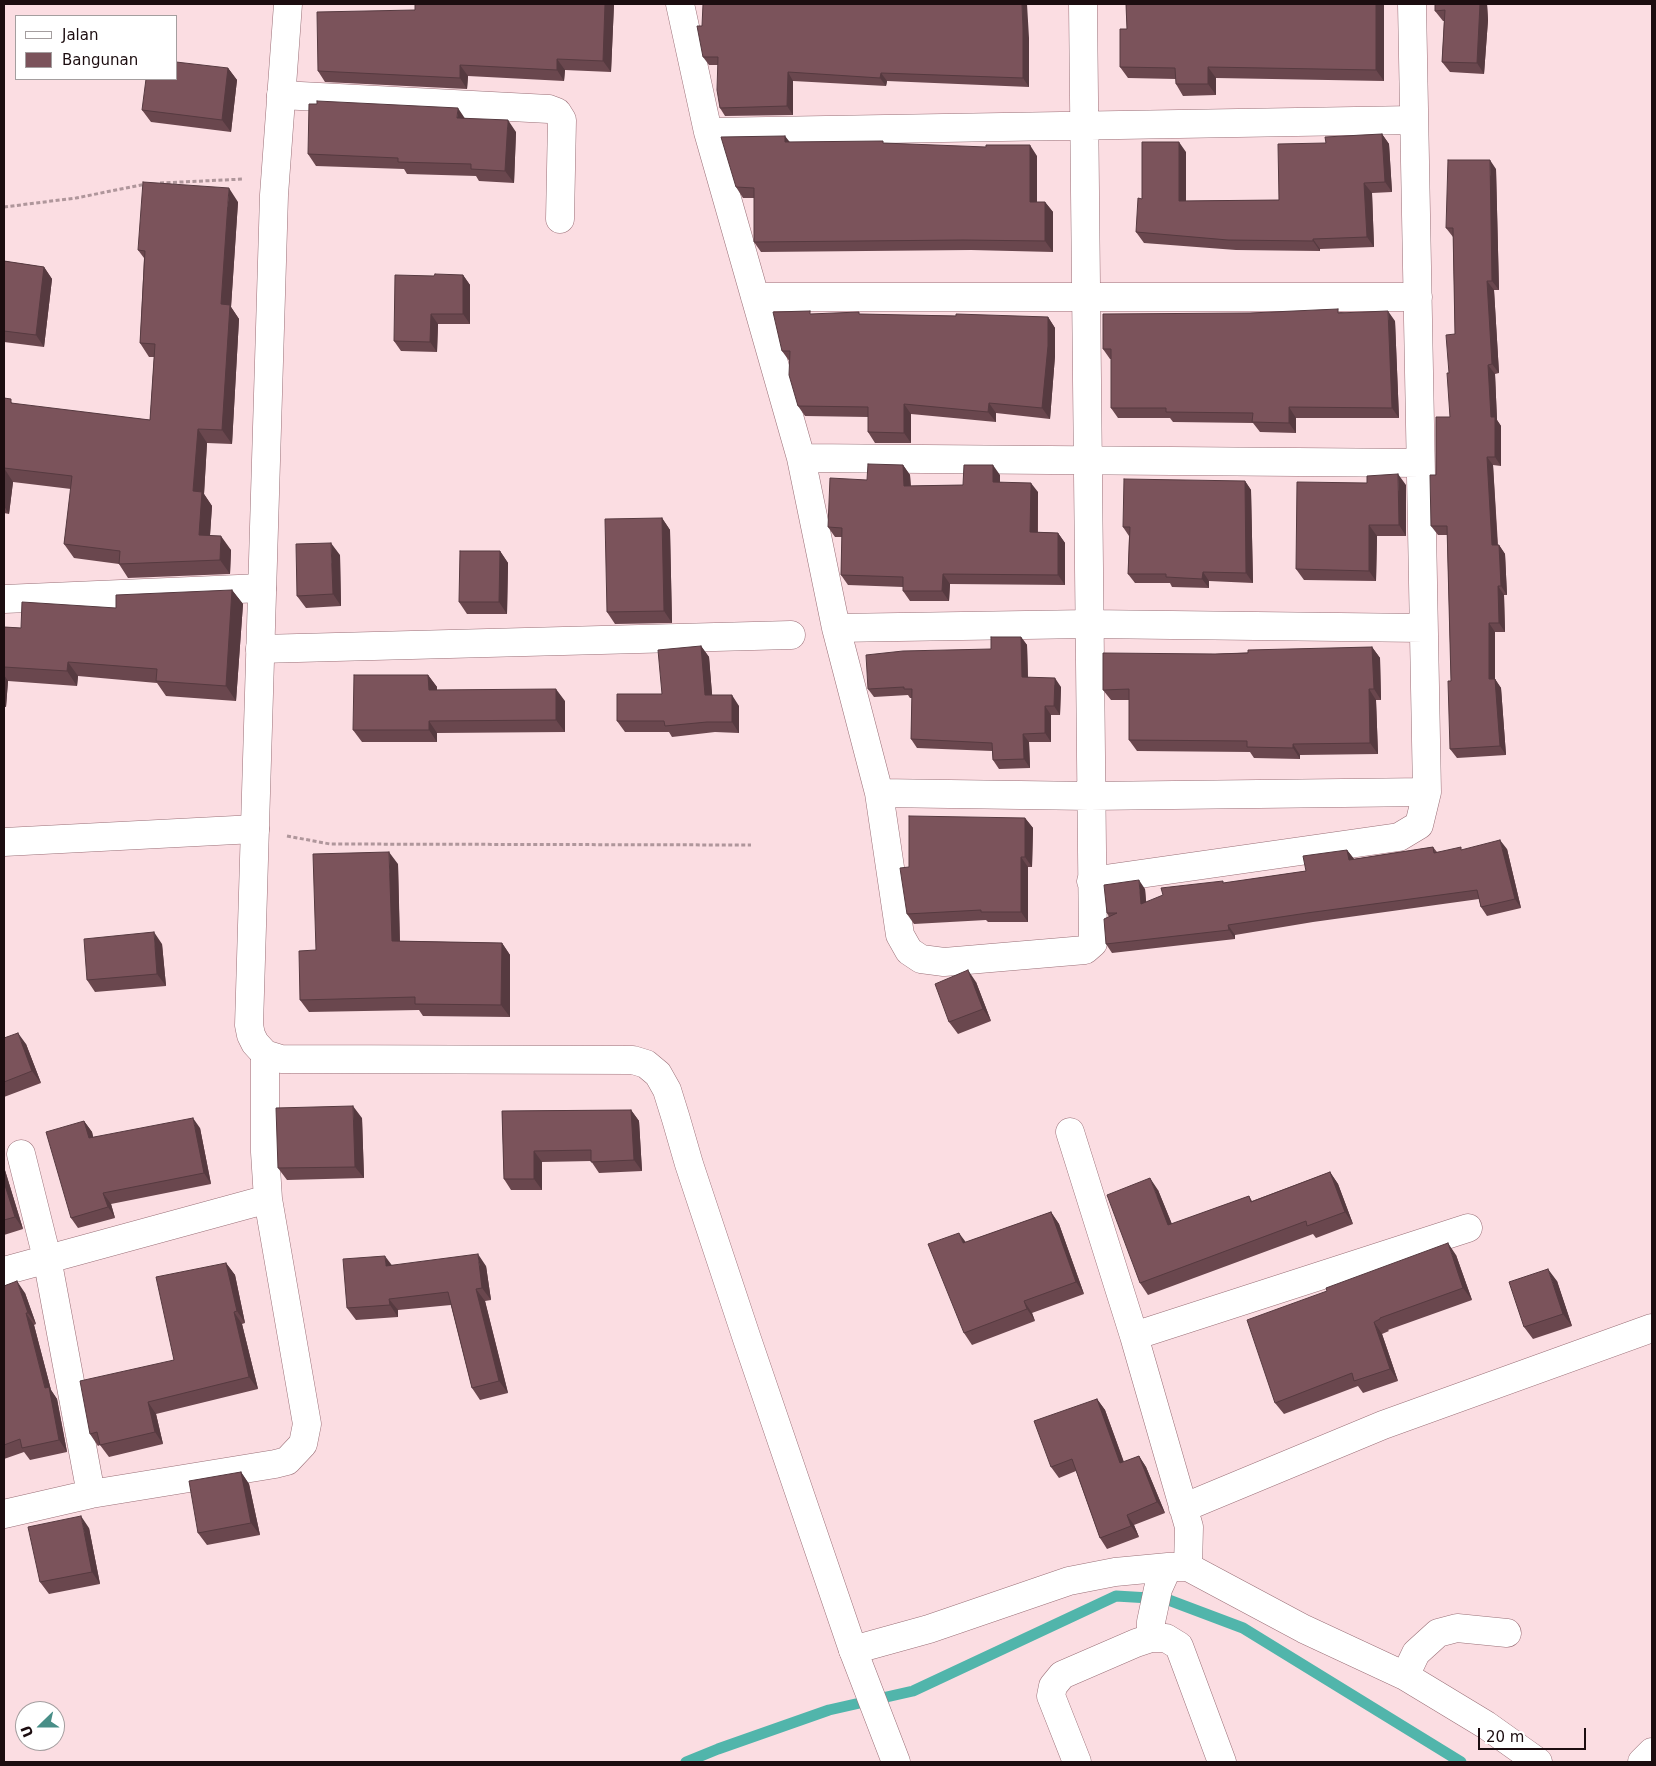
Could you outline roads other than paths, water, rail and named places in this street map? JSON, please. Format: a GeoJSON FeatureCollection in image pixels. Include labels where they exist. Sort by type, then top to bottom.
{"type":"FeatureCollection","features":[{"type":"Feature","properties":{"kind":"street"},"geometry":{"type":"LineString","coordinates":[[288,4],[275,177],[248,1025],[255,1043],[265,1054],[273,1058],[633,1060],[646,1064],[658,1074],[676,1119],[744,1330],[855,1656],[896,1762]]}},
{"type":"Feature","properties":{"kind":"street"},"geometry":{"type":"LineString","coordinates":[[680,4],[708,132],[801,458],[836,628],[879,793],[900,935],[909,951],[921,959],[944,962],[1085,950],[1093,943],[1088,624],[1083,4]]}},
{"type":"Feature","properties":{"kind":"street"},"geometry":{"type":"LineString","coordinates":[[1091,881],[1399,837],[1419,824],[1427,792],[1412,4]]}},
{"type":"Feature","properties":{"kind":"street"},"geometry":{"type":"LineString","coordinates":[[281,95],[549,109],[557,112],[562,120],[560,219]]}},
{"type":"Feature","properties":{"kind":"street"},"geometry":{"type":"LineString","coordinates":[[708,132],[1414,120]]}},
{"type":"Feature","properties":{"kind":"street"},"geometry":{"type":"LineString","coordinates":[[755,297],[1418,297]]}},
{"type":"Feature","properties":{"kind":"street"},"geometry":{"type":"LineString","coordinates":[[801,458],[1420,463]]}},
{"type":"Feature","properties":{"kind":"street"},"geometry":{"type":"LineString","coordinates":[[4,599],[262,588]]}},
{"type":"Feature","properties":{"kind":"street"},"geometry":{"type":"LineString","coordinates":[[836,628],[1088,624],[1423,628]]}},
{"type":"Feature","properties":{"kind":"street"},"geometry":{"type":"LineString","coordinates":[[260,650],[791,634]]}},
{"type":"Feature","properties":{"kind":"street"},"geometry":{"type":"LineString","coordinates":[[879,793],[1090,796],[1427,792]]}},
{"type":"Feature","properties":{"kind":"street"},"geometry":{"type":"LineString","coordinates":[[4,842],[255,829]]}},
{"type":"Feature","properties":{"kind":"street"},"geometry":{"type":"LineString","coordinates":[[4,1514],[91,1494],[275,1464],[287,1461],[303,1444],[307,1424],[268,1199],[265,1152],[265,1054]]}},
{"type":"Feature","properties":{"kind":"street"},"geometry":{"type":"LineString","coordinates":[[1070,1132],[1134,1336],[1189,1527],[1151,1630],[1062,1675],[1053,1686],[1051,1696],[1077,1762]]}},
{"type":"Feature","properties":{"kind":"street"},"geometry":{"type":"LineString","coordinates":[[20,1154],[47,1258],[91,1494]]}},
{"type":"Feature","properties":{"kind":"street"},"geometry":{"type":"LineString","coordinates":[[4,1271],[268,1199]]}},
{"type":"Feature","properties":{"kind":"street"},"geometry":{"type":"LineString","coordinates":[[1134,1336],[1468,1228]]}},
{"type":"Feature","properties":{"kind":"street"},"geometry":{"type":"LineString","coordinates":[[1184,1508],[1383,1425],[1652,1328]]}},
{"type":"Feature","properties":{"kind":"street"},"geometry":{"type":"LineString","coordinates":[[855,1656],[929,1628],[1069,1581],[1115,1572],[1171,1574],[1304,1629],[1406,1676],[1486,1725],[1538,1762]]}},
{"type":"Feature","properties":{"kind":"street"},"geometry":{"type":"LineString","coordinates":[[1406,1676],[1416,1653],[1438,1633],[1457,1628],[1507,1633]]}},
{"type":"Feature","properties":{"kind":"street"},"geometry":{"type":"LineString","coordinates":[[1151,1630],[1179,1646],[1222,1762]]}},
{"type":"Feature","properties":{"kind":"street"},"geometry":{"type":"LineString","coordinates":[[1642,1762],[1652,1752]]}},
{"type":"Feature","properties":{"kind":"waterway"},"geometry":{"type":"LineString","coordinates":[[686,1762],[829,1710],[913,1691],[1116,1596],[1166,1599],[1243,1628],[1461,1762]]}}]}
